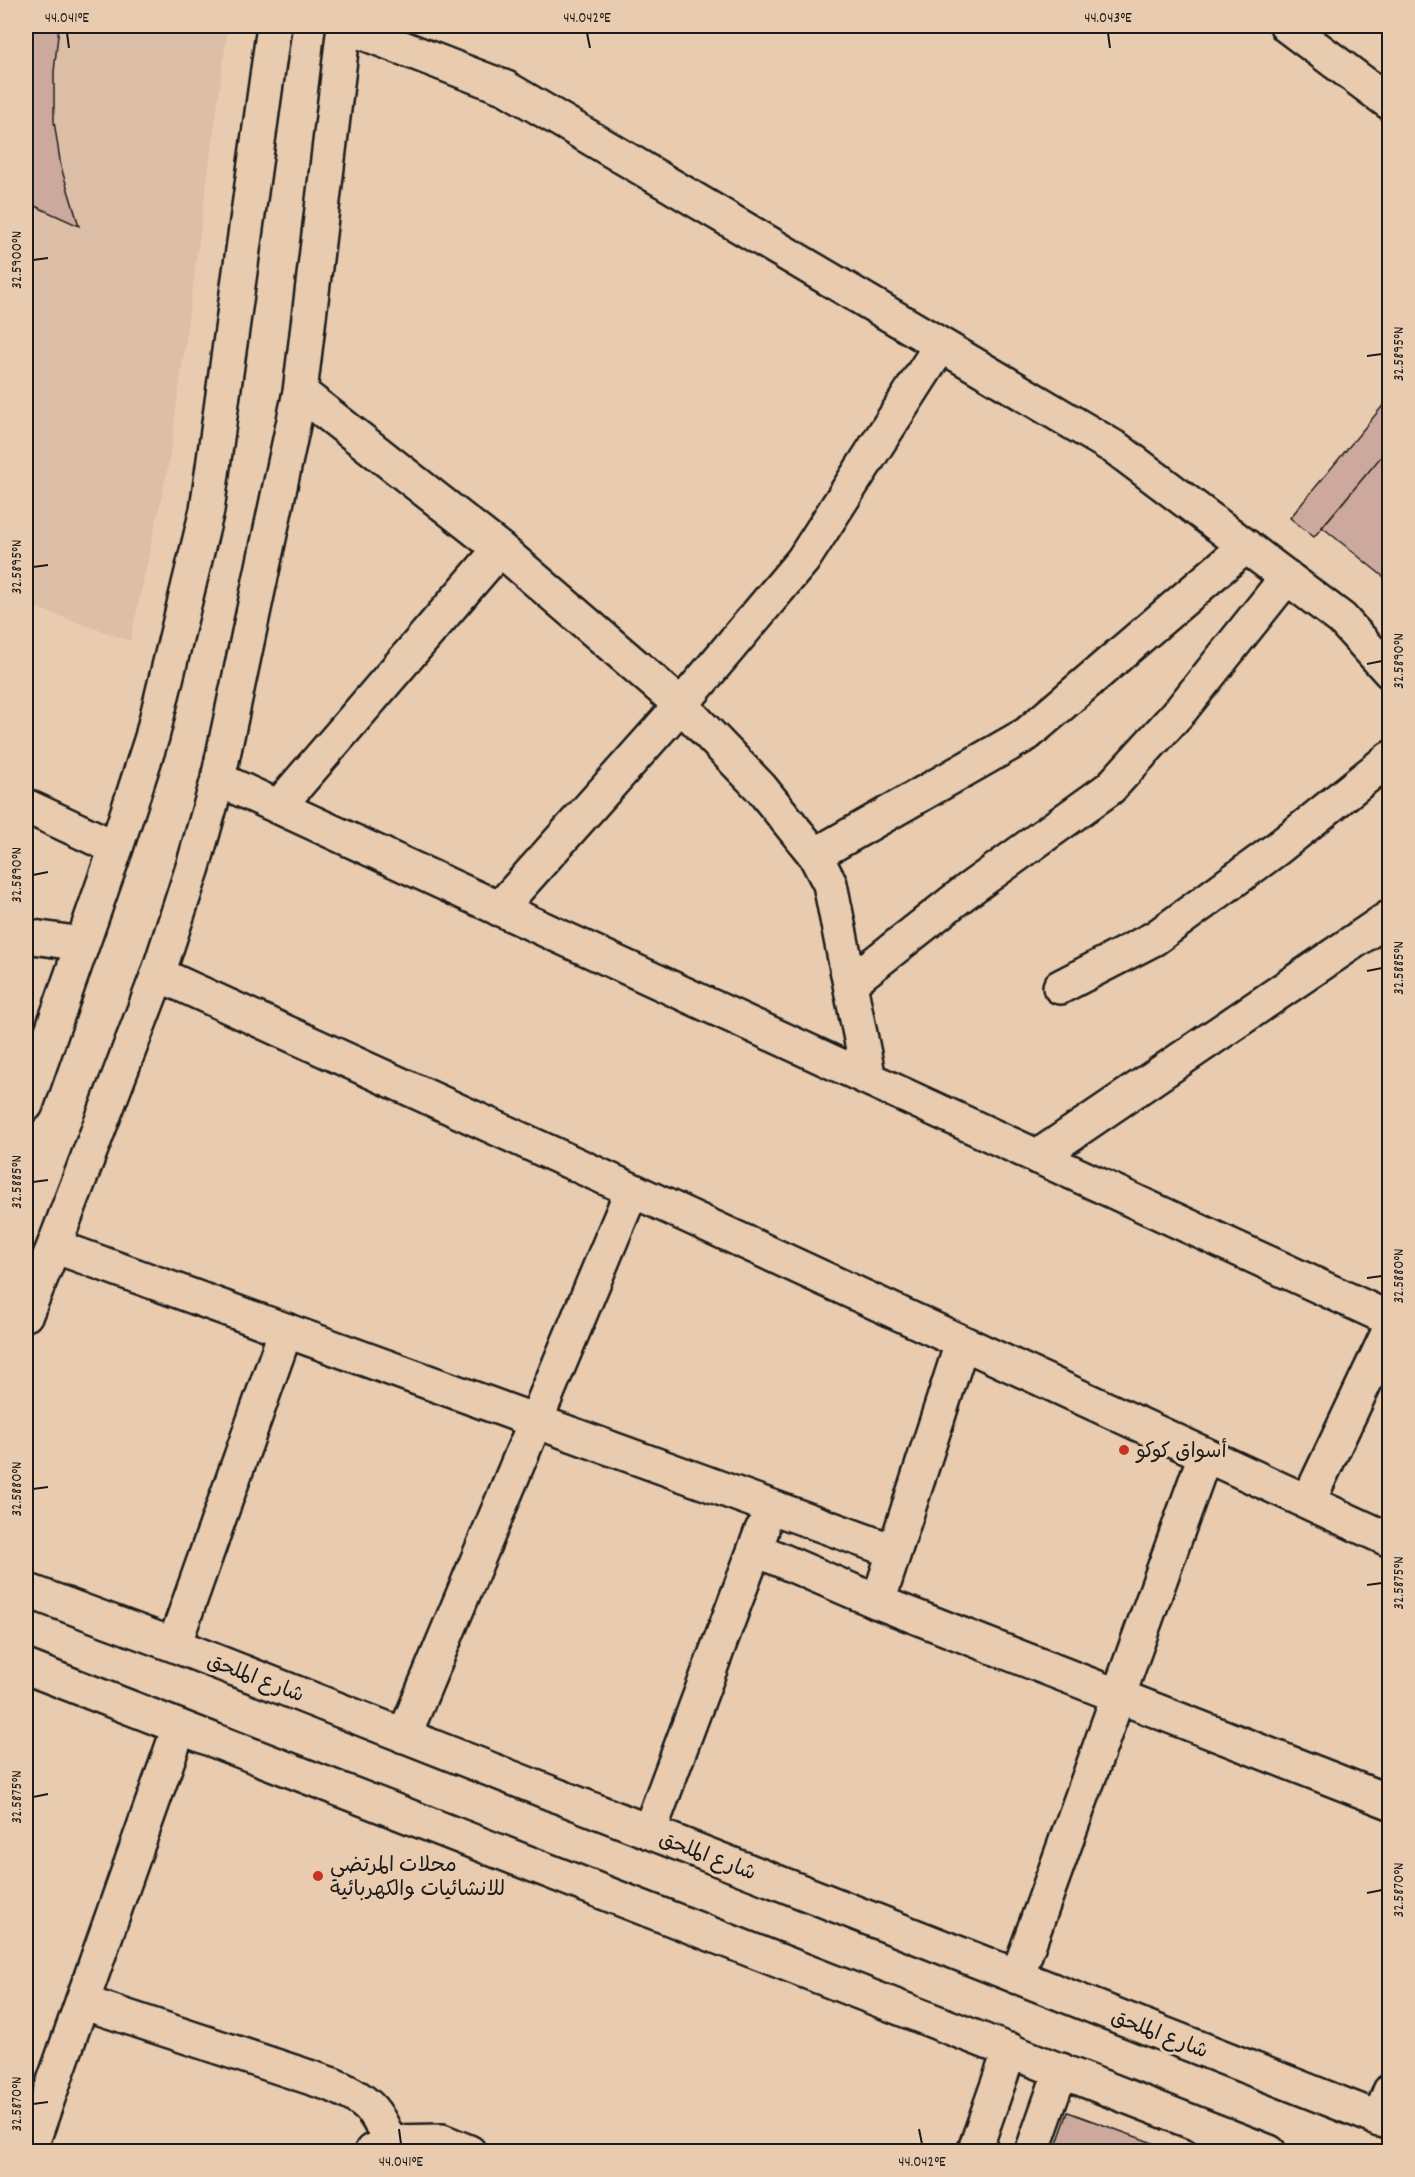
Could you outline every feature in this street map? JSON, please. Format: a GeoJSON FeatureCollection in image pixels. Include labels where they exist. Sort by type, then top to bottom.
{"type":"FeatureCollection","features":[{"type":"Feature","properties":{"kind":"street"},"geometry":{"type":"LineString","coordinates":[[26,1105],[116,848],[152,737],[207,510],[274,26]]}},
{"type":"Feature","properties":{"kind":"street"},"geometry":{"type":"LineString","coordinates":[[26,1314],[158,974],[193,867],[218,779],[300,392],[345,26],[506,88],[1117,449],[1342,619],[1389,672]]}},
{"type":"Feature","properties":{"kind":"street"},"geometry":{"type":"LineString","coordinates":[[1287,26],[1389,103]]}},
{"type":"Feature","properties":{"kind":"street"},"geometry":{"type":"LineString","coordinates":[[499,909],[681,705],[802,560],[941,345]]}},
{"type":"Feature","properties":{"kind":"street"},"geometry":{"type":"LineString","coordinates":[[300,392],[500,549],[681,705],[761,788],[815,855],[830,884],[869,1079]]}},
{"type":"Feature","properties":{"kind":"street"},"geometry":{"type":"LineString","coordinates":[[815,855],[1027,734],[1246,546]]}},
{"type":"Feature","properties":{"kind":"street"},"geometry":{"type":"LineString","coordinates":[[278,807],[500,549]]}},
{"type":"Feature","properties":{"kind":"street"},"geometry":{"type":"LineString","coordinates":[[850,983],[963,893],[1110,788],[1181,710],[1287,577]]}},
{"type":"Feature","properties":{"kind":"street"},"geometry":{"type":"LineString","coordinates":[[1060,987],[1155,938],[1278,849],[1389,758]]}},
{"type":"Feature","properties":{"kind":"street"},"geometry":{"type":"LineString","coordinates":[[218,779],[1389,1319]]}},
{"type":"Feature","properties":{"kind":"street"},"geometry":{"type":"LineString","coordinates":[[26,806],[116,848]]}},
{"type":"Feature","properties":{"kind":"street"},"geometry":{"type":"LineString","coordinates":[[1037,1156],[1389,916]]}},
{"type":"Feature","properties":{"kind":"street"},"geometry":{"type":"LineString","coordinates":[[26,936],[82,944]]}},
{"type":"Feature","properties":{"kind":"street"},"geometry":{"type":"LineString","coordinates":[[158,974],[1389,1540]]}},
{"type":"Feature","properties":{"kind":"street"},"geometry":{"type":"LineString","coordinates":[[404,1736],[632,1191]]}},
{"type":"Feature","properties":{"kind":"street"},"geometry":{"type":"LineString","coordinates":[[54,1246],[893,1551]]}},
{"type":"Feature","properties":{"kind":"street"},"geometry":{"type":"LineString","coordinates":[[1308,1502],[1389,1329]]}},
{"type":"Feature","properties":{"kind":"street"},"geometry":{"type":"LineString","coordinates":[[174,1645],[286,1330]]}},
{"type":"Feature","properties":{"kind":"street"},"geometry":{"type":"LineString","coordinates":[[878,1602],[962,1343]]}},
{"type":"Feature","properties":{"kind":"street"},"geometry":{"type":"LineString","coordinates":[[1017,1977],[1205,1455]]}},
{"type":"Feature","properties":{"kind":"street"},"geometry":{"type":"LineString","coordinates":[[649,1832],[770,1507]]}},
{"type":"Feature","properties":{"kind":"street"},"geometry":{"type":"LineString","coordinates":[[755,1549],[878,1602],[1389,1802]]}},
{"type":"Feature","properties":{"kind":"street","name":"شارع الملحق"},"geometry":{"type":"LineString","coordinates":[[26,1590],[174,1645],[1017,1977],[1386,2111]]}},
{"type":"Feature","properties":{"kind":"street"},"geometry":{"type":"LineString","coordinates":[[26,1667],[1061,2070],[1210,2141],[1263,2150]]}},
{"type":"Feature","properties":{"kind":"street"},"geometry":{"type":"LineString","coordinates":[[29,2151],[179,1728]]}},
{"type":"Feature","properties":{"kind":"street"},"geometry":{"type":"LineString","coordinates":[[82,2002],[348,2091],[371,2107],[385,2148],[442,2141],[470,2151]]}},
{"type":"Feature","properties":{"kind":"street"},"geometry":{"type":"LineString","coordinates":[[974,2151],[1010,2050]]}},
{"type":"Feature","properties":{"kind":"street"},"geometry":{"type":"LineString","coordinates":[[1032,2151],[1061,2070]]}},
{"type":"Feature","properties":{"kind":"shaded area"},"geometry":{"type":"Polygon","coordinates":[[[26,26],[228,26],[169,462],[130,641],[26,604],[26,26]]]}},
{"type":"Feature","properties":{"kind":"building"},"geometry":{"type":"Polygon","coordinates":[[[26,26],[59,26],[54,72],[54,121],[61,167],[79,226],[26,202],[26,26]]]}},
{"type":"Feature","properties":{"kind":"building"},"geometry":{"type":"Polygon","coordinates":[[[1390,397],[1390,446],[1314,537],[1290,518],[1390,397]]]}},
{"type":"Feature","properties":{"kind":"building"},"geometry":{"type":"Polygon","coordinates":[[[1390,446],[1390,582],[1322,527],[1390,446]]]}},
{"type":"Feature","properties":{"kind":"building"},"geometry":{"type":"Polygon","coordinates":[[[1068,2112],[1175,2151],[1175,2152],[1054,2152],[1068,2112]]]}},
{"type":"Feature","properties":{"kind":"place","name":"أسواق كوكو"},"geometry":{"type":"Point","coordinates":[1124,1450]}},
{"type":"Feature","properties":{"kind":"place","name":"محلات المرتضى للانشائيات والكهربائية"},"geometry":{"type":"Point","coordinates":[318,1876]}}]}
